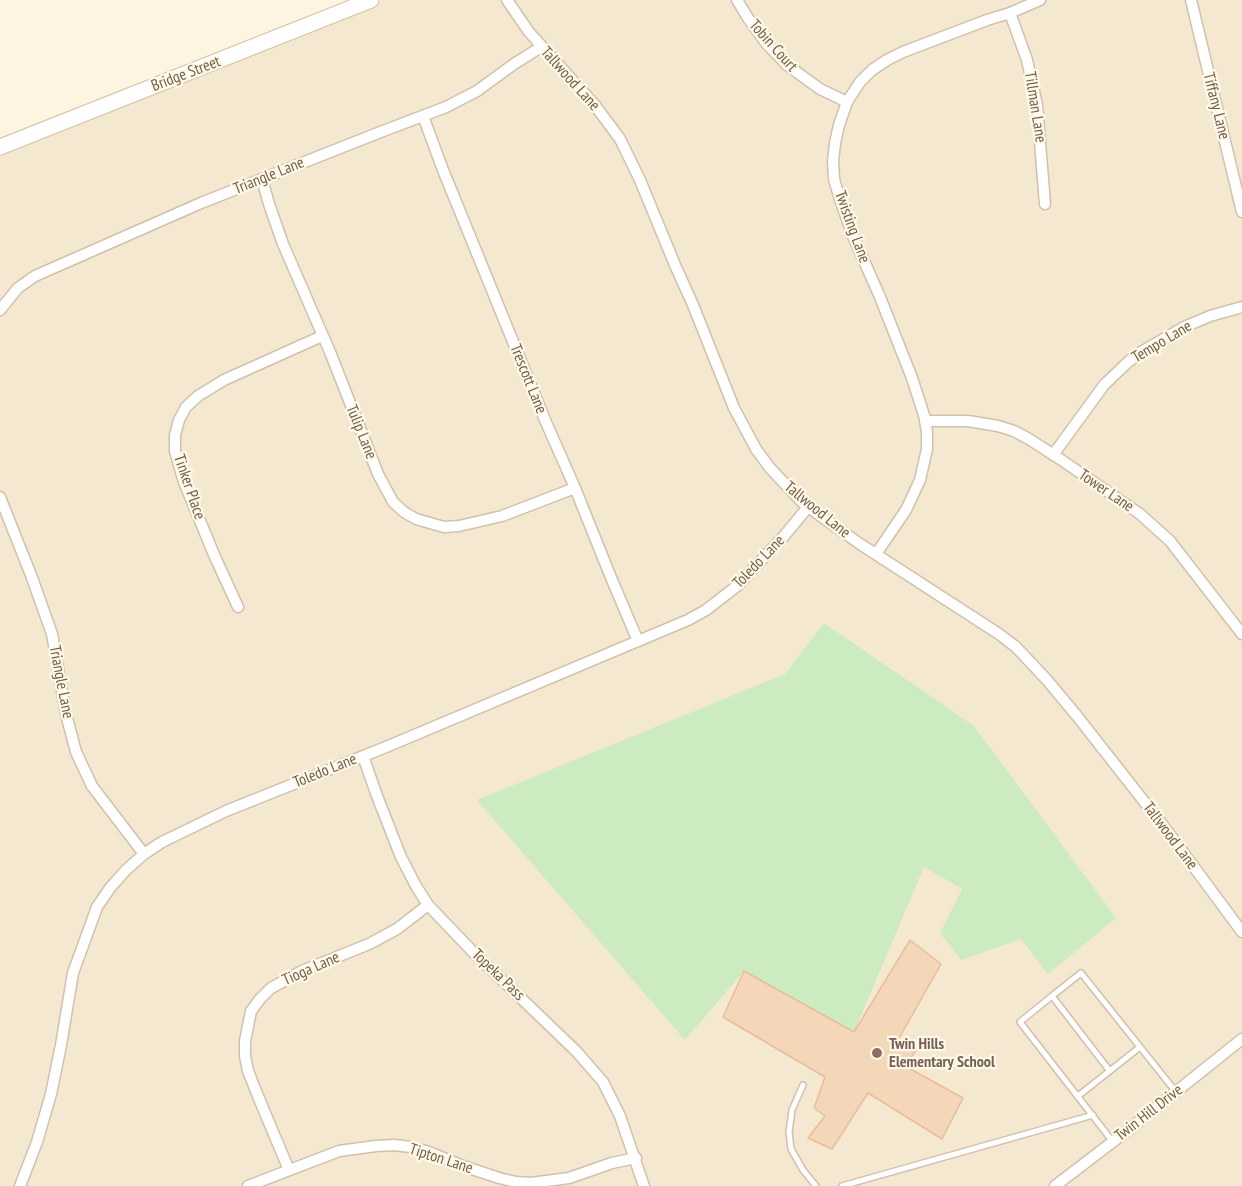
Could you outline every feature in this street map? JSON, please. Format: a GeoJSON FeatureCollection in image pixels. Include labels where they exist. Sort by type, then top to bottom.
{"type":"FeatureCollection","features":[{"type":"Feature","properties":{"kind":"main road","name":"Bridge Street"},"geometry":{"type":"LineString","coordinates":[[0,147],[371,0]]}},
{"type":"Feature","properties":{"kind":"street","name":"Tallwood Lane"},"geometry":{"type":"LineString","coordinates":[[507,0],[541,47],[594,104],[620,139],[640,180],[693,305],[734,408],[756,449],[770,468],[808,507],[1016,647],[1077,716],[1242,932]]}},
{"type":"Feature","properties":{"kind":"street","name":"Tobin Court"},"geometry":{"type":"LineString","coordinates":[[737,0],[766,43],[787,65],[810,83],[847,102]]}},
{"type":"Feature","properties":{"kind":"street","name":"Twisting Lane"},"geometry":{"type":"LineString","coordinates":[[876,554],[906,510],[920,480],[927,449],[927,432],[916,387],[849,226],[836,188],[834,143],[847,102],[860,82],[872,70],[903,52],[987,20],[1010,14],[1040,0]]}},
{"type":"Feature","properties":{"kind":"street","name":"Tiffany Lane"},"geometry":{"type":"LineString","coordinates":[[1191,0],[1237,170],[1242,212]]}},
{"type":"Feature","properties":{"kind":"street","name":"Tillman Lane"},"geometry":{"type":"LineString","coordinates":[[1010,14],[1027,60],[1037,105],[1045,204]]}},
{"type":"Feature","properties":{"kind":"street","name":"Triangle Lane"},"geometry":{"type":"LineString","coordinates":[[0,310],[18,288],[35,276],[201,203],[446,107],[477,91],[541,47]]}},
{"type":"Feature","properties":{"kind":"street","name":"Trescott Lane"},"geometry":{"type":"LineString","coordinates":[[423,116],[545,420],[638,641]]}},
{"type":"Feature","properties":{"kind":"street","name":"Tulip Lane"},"geometry":{"type":"LineString","coordinates":[[262,179],[283,244],[378,474],[393,502],[416,519],[444,527],[459,526],[502,516],[574,488]]}},
{"type":"Feature","properties":{"kind":"street","name":"Tempo Lane"},"geometry":{"type":"LineString","coordinates":[[1053,455],[1104,385],[1141,352],[1184,327],[1210,316],[1242,307]]}},
{"type":"Feature","properties":{"kind":"street","name":"Tinker Place"},"geometry":{"type":"LineString","coordinates":[[238,607],[184,482],[175,451],[175,435],[179,420],[186,407],[198,396],[224,380],[322,336]]}},
{"type":"Feature","properties":{"kind":"street","name":"Tower Lane"},"geometry":{"type":"LineString","coordinates":[[925,421],[968,421],[998,426],[1014,431],[1053,455],[1140,514],[1170,541],[1242,634]]}},
{"type":"Feature","properties":{"kind":"street","name":"Triangle Lane"},"geometry":{"type":"LineString","coordinates":[[0,497],[31,575],[51,634],[70,733],[80,760],[92,786],[144,854]]}},
{"type":"Feature","properties":{"kind":"street","name":"Toledo Lane"},"geometry":{"type":"LineString","coordinates":[[20,1186],[37,1142],[51,1094],[73,973],[97,907],[110,888],[144,854],[162,842],[211,818],[688,620],[722,599],[749,574],[808,507]]}},
{"type":"Feature","properties":{"kind":"street","name":"Topeka Pass"},"geometry":{"type":"LineString","coordinates":[[363,756],[401,857],[416,886],[429,905],[473,952],[577,1052],[603,1082],[620,1116],[644,1186]]}},
{"type":"Feature","properties":{"kind":"street","name":"Tioga Lane"},"geometry":{"type":"LineString","coordinates":[[289,1170],[248,1071],[245,1041],[251,1011],[271,988],[302,970],[369,944],[397,929],[429,905]]}},
{"type":"Feature","properties":{"kind":"street","name":"Twin Hill Drive"},"geometry":{"type":"LineString","coordinates":[[1055,1186],[1242,1040]]}},
{"type":"Feature","properties":{"kind":"street","name":"Tipton Lane"},"geometry":{"type":"LineString","coordinates":[[248,1186],[339,1151],[394,1145],[429,1152],[499,1178],[531,1183],[569,1178],[612,1163],[636,1158]]}},
{"type":"Feature","properties":{"kind":"lane"},"geometry":{"type":"LineString","coordinates":[[1113,1142],[1020,1022],[1052,996],[1081,973],[1176,1092]]}},
{"type":"Feature","properties":{"kind":"lane"},"geometry":{"type":"LineString","coordinates":[[1052,996],[1109,1070]]}},
{"type":"Feature","properties":{"kind":"lane"},"geometry":{"type":"LineString","coordinates":[[1078,1096],[1140,1047]]}},
{"type":"Feature","properties":{"kind":"lane"},"geometry":{"type":"LineString","coordinates":[[803,1085],[792,1110],[789,1132],[791,1149],[803,1170],[816,1186]]}},
{"type":"Feature","properties":{"kind":"lane"},"geometry":{"type":"LineString","coordinates":[[842,1186],[1093,1115]]}},
{"type":"Feature","properties":{"kind":"shaded area"},"geometry":{"type":"Polygon","coordinates":[[[367,0],[1242,0],[1242,1186],[0,1186],[0,147],[367,0]]]}},
{"type":"Feature","properties":{"kind":"green space"},"geometry":{"type":"Polygon","coordinates":[[[824,623],[974,726],[1116,918],[1048,974],[1021,939],[961,960],[940,933],[962,889],[924,867],[854,1032],[744,971],[685,1040],[477,800],[785,674],[824,623]]]}},
{"type":"Feature","properties":{"kind":"building","name":"Twin Hills Elementary School"},"geometry":{"type":"Polygon","coordinates":[[[910,940],[941,964],[897,1042],[916,1050],[905,1066],[963,1098],[942,1139],[868,1093],[832,1149],[808,1138],[825,1116],[814,1108],[825,1077],[723,1017],[744,971],[854,1032],[910,940]]]}},
{"type":"Feature","properties":{"kind":"place","name":"Twin Hills Elementary School"},"geometry":{"type":"Point","coordinates":[877,1053]}}]}
